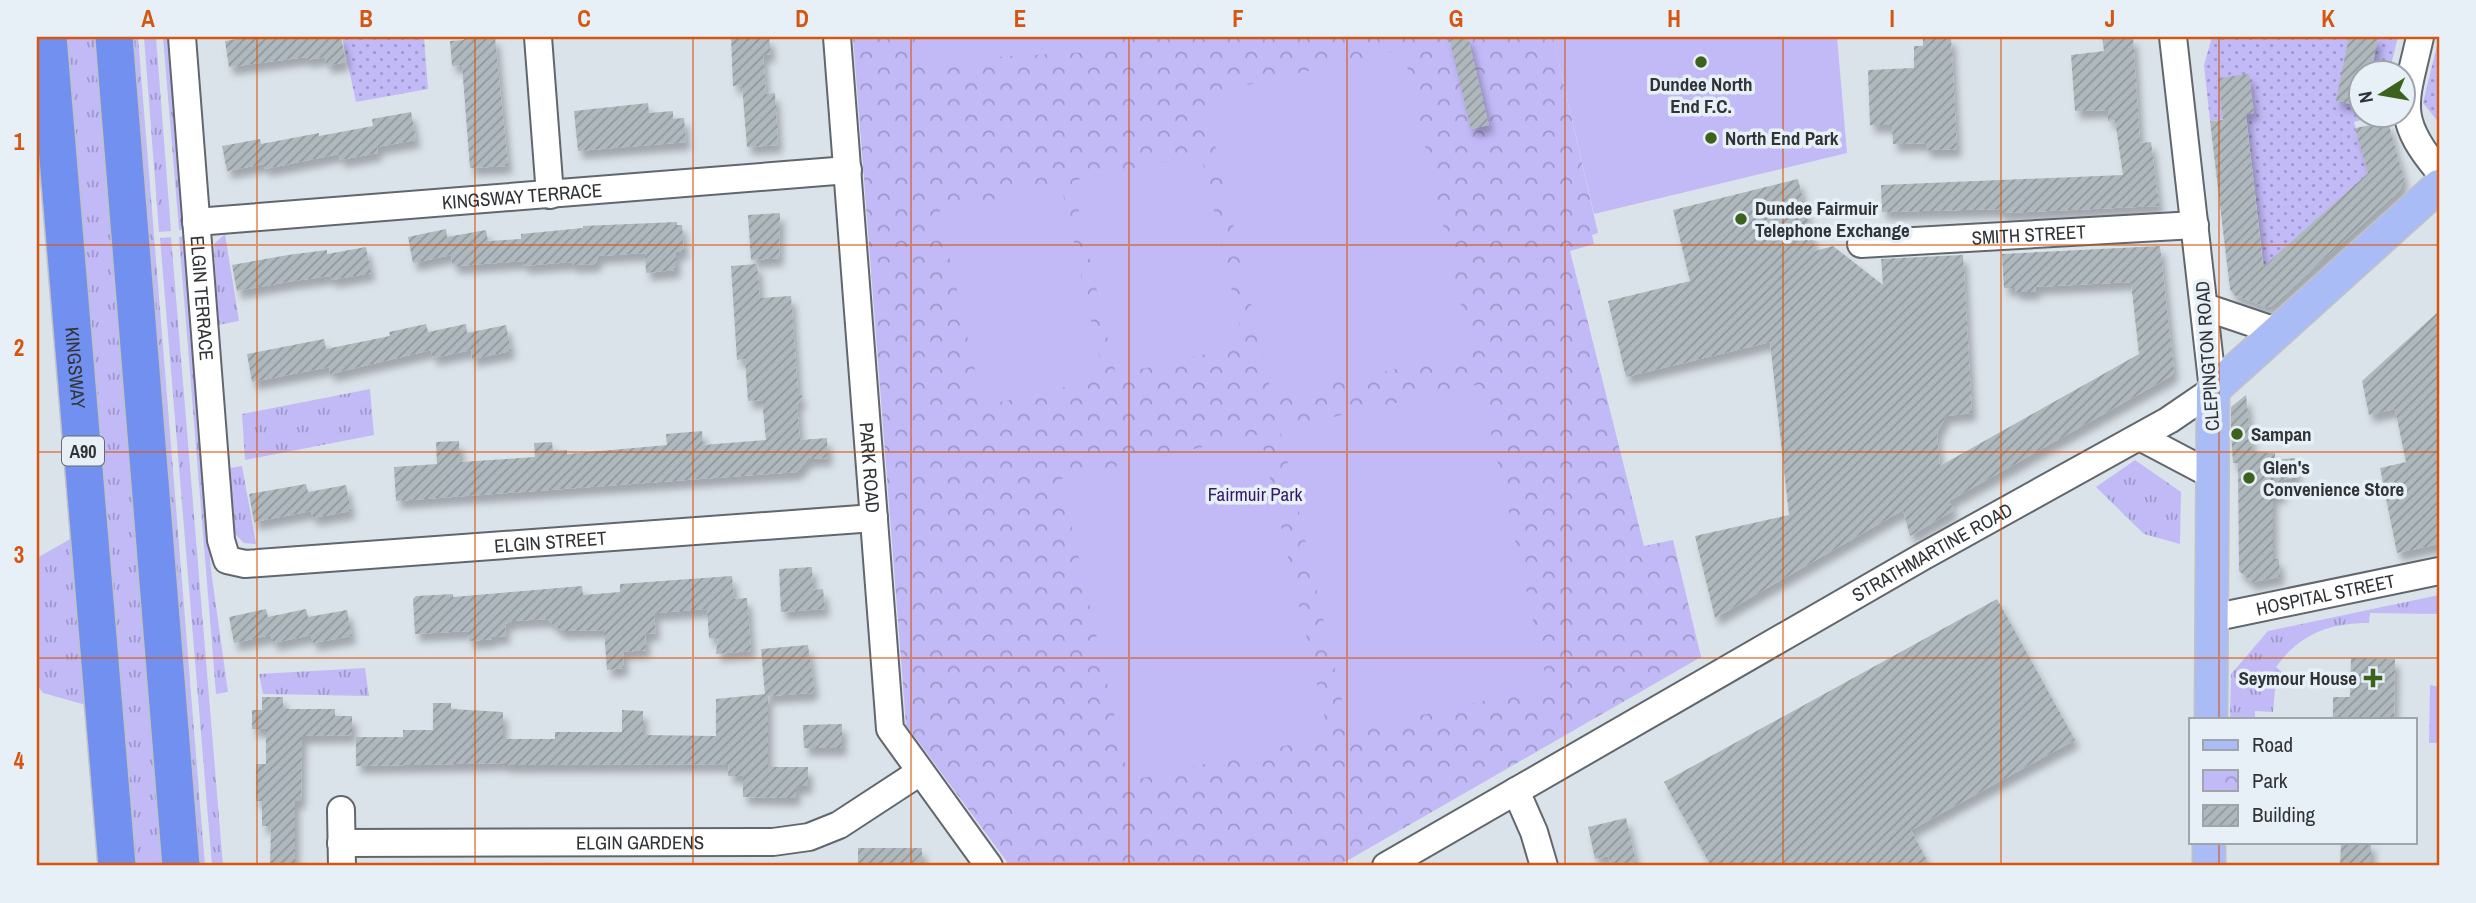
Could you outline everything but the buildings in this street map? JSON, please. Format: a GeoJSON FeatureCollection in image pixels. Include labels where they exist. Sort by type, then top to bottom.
{"type":"FeatureCollection","features":[{"type":"Feature","properties":{"kind":"highway","name":"KINGSWAY"},"geometry":{"type":"LineString","coordinates":[[48,37],[49,178],[117,866]]}},
{"type":"Feature","properties":{"kind":"highway"},"geometry":{"type":"LineString","coordinates":[[114,37],[181,866]]}},
{"type":"Feature","properties":{"kind":"main road","name":"STRATHMARTINE ROAD"},"geometry":{"type":"LineString","coordinates":[[2213,390],[2439,186]]}},
{"type":"Feature","properties":{"kind":"main road","name":"CLEPINGTON ROAD"},"geometry":{"type":"LineString","coordinates":[[2211,718],[2213,390]]}},
{"type":"Feature","properties":{"kind":"main road"},"geometry":{"type":"LineString","coordinates":[[2209,844],[2209,866]]}},
{"type":"Feature","properties":{"kind":"street","name":"ELGIN TERRACE"},"geometry":{"type":"LineString","coordinates":[[182,37],[221,540],[227,560]]}},
{"type":"Feature","properties":{"kind":"street"},"geometry":{"type":"LineString","coordinates":[[538,37],[550,195]]}},
{"type":"Feature","properties":{"kind":"street","name":"PARK ROAD"},"geometry":{"type":"LineString","coordinates":[[837,37],[890,729],[989,866]]}},
{"type":"Feature","properties":{"kind":"street","name":"CLEPINGTON ROAD"},"geometry":{"type":"LineString","coordinates":[[2173,37],[2213,390]]}},
{"type":"Feature","properties":{"kind":"street"},"geometry":{"type":"LineString","coordinates":[[2420,37],[2405,104],[2407,125],[2419,148],[2439,171]]}},
{"type":"Feature","properties":{"kind":"street","name":"KINGSWAY TERRACE"},"geometry":{"type":"LineString","coordinates":[[197,222],[848,170]]}},
{"type":"Feature","properties":{"kind":"street","name":"SMITH STREET"},"geometry":{"type":"LineString","coordinates":[[1861,244],[2195,225]]}},
{"type":"Feature","properties":{"kind":"street"},"geometry":{"type":"LineString","coordinates":[[2205,307],[2279,332]]}},
{"type":"Feature","properties":{"kind":"street","name":"STRATHMARTINE ROAD"},"geometry":{"type":"LineString","coordinates":[[1386,866],[2018,502],[2140,437],[2213,390]]}},
{"type":"Feature","properties":{"kind":"street"},"geometry":{"type":"LineString","coordinates":[[2140,437],[2212,475]]}},
{"type":"Feature","properties":{"kind":"street","name":"ELGIN STREET"},"geometry":{"type":"LineString","coordinates":[[227,560],[245,564],[874,518]]}},
{"type":"Feature","properties":{"kind":"street","name":"HOSPITAL STREET"},"geometry":{"type":"LineString","coordinates":[[2212,618],[2439,571]]}},
{"type":"Feature","properties":{"kind":"street","name":"ELGIN GARDENS"},"geometry":{"type":"LineString","coordinates":[[341,810],[342,854],[773,842],[808,837],[839,825],[920,772]]}},
{"type":"Feature","properties":{"kind":"street"},"geometry":{"type":"LineString","coordinates":[[1516,791],[1534,832],[1544,866]]}},
{"type":"Feature","properties":{"kind":"green space"},"geometry":{"type":"Polygon","coordinates":[[[60,37],[101,37],[169,866],[128,866],[60,37]]]}},
{"type":"Feature","properties":{"kind":"green space"},"geometry":{"type":"Polygon","coordinates":[[[127,37],[138,37],[205,866],[195,866],[127,37]]]}},
{"type":"Feature","properties":{"kind":"green space"},"geometry":{"type":"Polygon","coordinates":[[[144,37],[156,37],[171,231],[159,232],[144,37]]]}},
{"type":"Feature","properties":{"kind":"green space"},"geometry":{"type":"Polygon","coordinates":[[[163,37],[172,37],[187,230],[179,230],[163,37]]]}},
{"type":"Feature","properties":{"kind":"green space"},"geometry":{"type":"Polygon","coordinates":[[[342,37],[424,37],[428,89],[356,102],[342,37]]]}},
{"type":"Feature","properties":{"kind":"green space","name":"Fairmuir Park"},"geometry":{"type":"Polygon","coordinates":[[[853,37],[1553,37],[1598,233],[1592,235],[1594,244],[1570,251],[1644,546],[1673,540],[1701,657],[1338,866],[1010,866],[906,725],[853,37]]]}},
{"type":"Feature","properties":{"kind":"green space"},"geometry":{"type":"Polygon","coordinates":[[[920,37],[1107,37],[1107,51],[922,61],[920,37]]]}},
{"type":"Feature","properties":{"kind":"green space","name":"North End Park"},"geometry":{"type":"Polygon","coordinates":[[[1553,37],[1837,37],[1847,153],[1594,214],[1553,37]]]}},
{"type":"Feature","properties":{"kind":"green space"},"geometry":{"type":"Polygon","coordinates":[[[2212,37],[2398,37],[2392,60],[2346,60],[2346,130],[2356,130],[2368,173],[2264,267],[2246,117],[2210,121],[2204,65],[2212,37]]]}},
{"type":"Feature","properties":{"kind":"green space"},"geometry":{"type":"Polygon","coordinates":[[[2439,37],[2439,123],[2423,103],[2439,37]]]}},
{"type":"Feature","properties":{"kind":"green space"},"geometry":{"type":"Polygon","coordinates":[[[1403,49],[1472,352],[1272,397],[1204,95],[1403,49]]]}},
{"type":"Feature","properties":{"kind":"green space"},"geometry":{"type":"Polygon","coordinates":[[[1201,154],[1244,345],[1116,375],[1072,181],[1201,154]]]}},
{"type":"Feature","properties":{"kind":"green space"},"geometry":{"type":"Polygon","coordinates":[[[1061,185],[1104,378],[983,406],[939,211],[1061,185]]]}},
{"type":"Feature","properties":{"kind":"green space"},"geometry":{"type":"Polygon","coordinates":[[[225,234],[239,321],[218,325],[214,244],[225,234]]]}},
{"type":"Feature","properties":{"kind":"green space"},"geometry":{"type":"Polygon","coordinates":[[[188,236],[211,570],[228,692],[216,694],[179,237],[188,236]]]}},
{"type":"Feature","properties":{"kind":"green space"},"geometry":{"type":"Polygon","coordinates":[[[171,237],[223,866],[212,866],[160,238],[171,237]]]}},
{"type":"Feature","properties":{"kind":"green space"},"geometry":{"type":"Polygon","coordinates":[[[1480,384],[1548,686],[1349,732],[1280,429],[1480,384]]]}},
{"type":"Feature","properties":{"kind":"green space"},"geometry":{"type":"Polygon","coordinates":[[[370,389],[374,435],[245,460],[242,414],[370,389]]]}},
{"type":"Feature","properties":{"kind":"green space"},"geometry":{"type":"Polygon","coordinates":[[[1260,434],[1329,736],[1129,781],[1061,479],[1260,434]]]}},
{"type":"Feature","properties":{"kind":"green space"},"geometry":{"type":"Polygon","coordinates":[[[2135,460],[2181,492],[2180,544],[2144,534],[2096,487],[2135,460]]]}},
{"type":"Feature","properties":{"kind":"green space"},"geometry":{"type":"Polygon","coordinates":[[[242,466],[256,544],[244,543],[235,534],[230,468],[242,466]]]}},
{"type":"Feature","properties":{"kind":"green space"},"geometry":{"type":"Polygon","coordinates":[[[72,538],[86,705],[43,693],[37,685],[37,558],[72,538]]]}},
{"type":"Feature","properties":{"kind":"green space"},"geometry":{"type":"Polygon","coordinates":[[[2439,595],[2439,614],[2370,613],[2369,623],[2328,628],[2305,639],[2276,667],[2282,672],[2275,690],[2273,712],[2255,711],[2255,718],[2230,718],[2231,674],[2268,631],[2439,595]]]}},
{"type":"Feature","properties":{"kind":"green space"},"geometry":{"type":"Polygon","coordinates":[[[365,668],[369,696],[263,694],[259,674],[365,668]]]}},
{"type":"Feature","properties":{"kind":"green space"},"geometry":{"type":"Polygon","coordinates":[[[2430,685],[2439,687],[2439,743],[2429,743],[2430,685]]]}},
{"type":"Feature","properties":{"kind":"place","name":"Dundee North End F.C."},"geometry":{"type":"Point","coordinates":[1701,62]}},
{"type":"Feature","properties":{"kind":"place","name":"North End Park"},"geometry":{"type":"Point","coordinates":[1711,138]}},
{"type":"Feature","properties":{"kind":"place","name":"Dundee Fairmuir Telephone Exchange"},"geometry":{"type":"Point","coordinates":[1741,219]}},
{"type":"Feature","properties":{"kind":"place","name":"Sampan"},"geometry":{"type":"Point","coordinates":[2237,434]}},
{"type":"Feature","properties":{"kind":"place","name":"Glen's Convenience Store"},"geometry":{"type":"Point","coordinates":[2249,478]}},
{"type":"Feature","properties":{"kind":"place","name":"Seymour House"},"geometry":{"type":"Point","coordinates":[2373,678]}}]}
